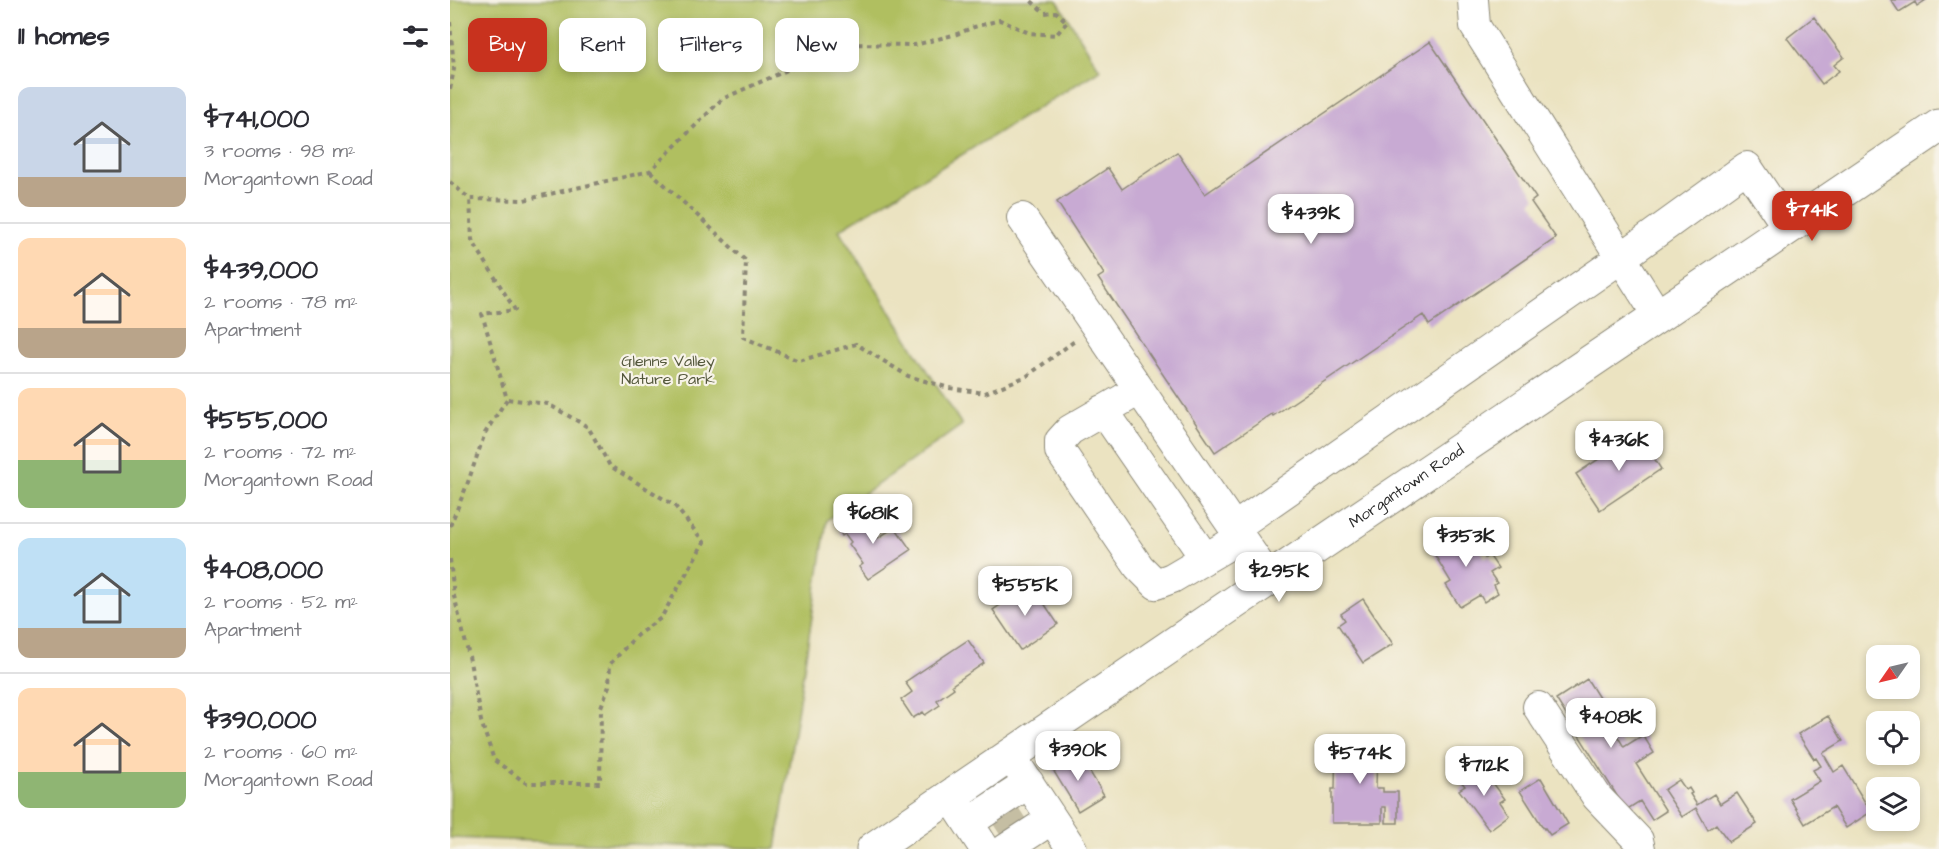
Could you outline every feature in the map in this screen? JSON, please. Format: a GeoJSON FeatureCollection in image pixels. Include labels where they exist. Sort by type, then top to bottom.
{"type":"FeatureCollection","features":[{"type":"Feature","properties":{"kind":"main road","name":"Morgantown Road"},"geometry":{"type":"LineString","coordinates":[[873,849],[1939,126]]}},
{"type":"Feature","properties":{"kind":"lane"},"geometry":{"type":"LineString","coordinates":[[1473,0],[1475,26],[1658,316]]}},
{"type":"Feature","properties":{"kind":"lane"},"geometry":{"type":"LineString","coordinates":[[1139,390],[1070,430],[1060,441],[1060,451],[1139,567],[1156,584],[1172,578],[1198,562],[1747,167],[1788,228]]}},
{"type":"Feature","properties":{"kind":"lane"},"geometry":{"type":"LineString","coordinates":[[1022,218],[1269,579]]}},
{"type":"Feature","properties":{"kind":"lane"},"geometry":{"type":"LineString","coordinates":[[1096,414],[1198,562]]}},
{"type":"Feature","properties":{"kind":"lane"},"geometry":{"type":"LineString","coordinates":[[1538,707],[1597,797],[1638,840],[1640,849]]}},
{"type":"Feature","properties":{"kind":"lane"},"geometry":{"type":"LineString","coordinates":[[1010,755],[1072,849]]}},
{"type":"Feature","properties":{"kind":"lane"},"geometry":{"type":"LineString","coordinates":[[1008,826],[1029,783]]}},
{"type":"Feature","properties":{"kind":"lane"},"geometry":{"type":"LineString","coordinates":[[951,796],[985,849]]}},
{"type":"Feature","properties":{"kind":"lane"},"geometry":{"type":"LineString","coordinates":[[969,823],[1008,826],[1052,819]]}},
{"type":"Feature","properties":{"kind":"path"},"geometry":{"type":"LineString","coordinates":[[450,182],[470,199],[524,200],[650,171],[722,99],[846,44],[915,45],[1000,20],[1029,33],[1056,35],[1067,22],[1056,12],[1045,13],[1030,0]]}},
{"type":"Feature","properties":{"kind":"path"},"geometry":{"type":"LineString","coordinates":[[450,22],[454,69],[450,90]]}},
{"type":"Feature","properties":{"kind":"path"},"geometry":{"type":"LineString","coordinates":[[650,171],[746,261],[743,337],[799,361],[856,344],[908,376],[950,388],[985,393],[1027,376],[1081,336]]}},
{"type":"Feature","properties":{"kind":"path"},"geometry":{"type":"LineString","coordinates":[[450,526],[485,433],[507,399],[482,314],[515,310],[472,240],[470,199]]}},
{"type":"Feature","properties":{"kind":"path"},"geometry":{"type":"LineString","coordinates":[[450,559],[454,596],[469,656],[481,721],[494,760],[526,783],[600,783],[601,707],[609,686],[610,664],[637,634],[662,618],[704,542],[675,506],[610,466],[588,427],[548,404],[507,399]]}},
{"type":"Feature","properties":{"kind":"green space","name":"Glenns Valley Nature Park"},"geometry":{"type":"Polygon","coordinates":[[[450,0],[1057,0],[1100,70],[839,230],[962,425],[827,520],[776,849],[450,838],[450,0]]]}},
{"type":"Feature","properties":{"kind":"building"},"geometry":{"type":"Polygon","coordinates":[[[1891,0],[1926,0],[1917,6],[1915,2],[1899,12],[1891,0]]]}},
{"type":"Feature","properties":{"kind":"building"},"geometry":{"type":"Polygon","coordinates":[[[1814,17],[1844,57],[1834,65],[1839,71],[1822,84],[1787,38],[1814,17]]]}},
{"type":"Feature","properties":{"kind":"building"},"geometry":{"type":"Polygon","coordinates":[[[1430,42],[1536,198],[1531,202],[1556,238],[1429,325],[1423,315],[1273,416],[1272,414],[1215,452],[1098,278],[1104,274],[1057,202],[1108,168],[1122,189],[1177,152],[1205,194],[1430,42]]]}},
{"type":"Feature","properties":{"kind":"building"},"geometry":{"type":"Polygon","coordinates":[[[1638,433],[1661,469],[1600,510],[1576,474],[1638,433]]]}},
{"type":"Feature","properties":{"kind":"building"},"geometry":{"type":"Polygon","coordinates":[[[858,512],[878,538],[895,527],[911,550],[868,579],[859,567],[863,564],[849,544],[851,542],[845,534],[842,536],[838,525],[858,512]]]}},
{"type":"Feature","properties":{"kind":"building"},"geometry":{"type":"Polygon","coordinates":[[[1463,527],[1477,550],[1480,548],[1485,558],[1489,555],[1498,568],[1490,573],[1497,583],[1494,585],[1498,593],[1484,602],[1480,595],[1460,607],[1446,585],[1451,582],[1430,547],[1463,527]]]}},
{"type":"Feature","properties":{"kind":"building"},"geometry":{"type":"Polygon","coordinates":[[[1031,584],[1058,624],[1020,650],[993,610],[1031,584]]]}},
{"type":"Feature","properties":{"kind":"building"},"geometry":{"type":"Polygon","coordinates":[[[1363,599],[1393,644],[1363,663],[1338,625],[1345,620],[1341,614],[1363,599]]]}},
{"type":"Feature","properties":{"kind":"building"},"geometry":{"type":"Polygon","coordinates":[[[968,640],[984,663],[952,685],[954,688],[937,700],[940,705],[925,715],[923,712],[913,718],[901,700],[912,692],[905,682],[968,640]]]}},
{"type":"Feature","properties":{"kind":"building"},"geometry":{"type":"Polygon","coordinates":[[[1587,679],[1606,709],[1602,711],[1624,747],[1643,735],[1654,753],[1636,764],[1666,811],[1652,820],[1640,801],[1626,810],[1556,699],[1587,679]]]}},
{"type":"Feature","properties":{"kind":"building"},"geometry":{"type":"Polygon","coordinates":[[[1828,716],[1843,741],[1823,753],[1834,772],[1843,766],[1866,804],[1866,815],[1846,828],[1833,807],[1805,824],[1790,799],[1820,781],[1813,770],[1821,766],[1798,734],[1828,716]]]}},
{"type":"Feature","properties":{"kind":"building"},"geometry":{"type":"Polygon","coordinates":[[[1336,737],[1375,737],[1374,747],[1377,747],[1376,788],[1383,788],[1383,792],[1398,792],[1398,823],[1386,823],[1386,807],[1382,807],[1382,823],[1332,823],[1336,737]]]}},
{"type":"Feature","properties":{"kind":"building"},"geometry":{"type":"Polygon","coordinates":[[[1079,754],[1104,795],[1078,811],[1053,770],[1079,754]]]}},
{"type":"Feature","properties":{"kind":"building"},"geometry":{"type":"Polygon","coordinates":[[[1479,764],[1505,799],[1500,802],[1509,815],[1489,830],[1459,790],[1465,786],[1459,779],[1479,764]]]}},
{"type":"Feature","properties":{"kind":"building"},"geometry":{"type":"Polygon","coordinates":[[[1541,778],[1568,824],[1550,835],[1520,791],[1541,778]]]}},
{"type":"Feature","properties":{"kind":"building"},"geometry":{"type":"Polygon","coordinates":[[[1679,780],[1686,790],[1689,788],[1697,805],[1714,794],[1720,804],[1737,793],[1757,824],[1729,842],[1716,824],[1708,830],[1696,808],[1682,817],[1664,790],[1679,780]]]}},
{"type":"Feature","properties":{"kind":"tunnel"},"geometry":{"type":"LineString","coordinates":[[1002,810],[1015,830]]}}]}
